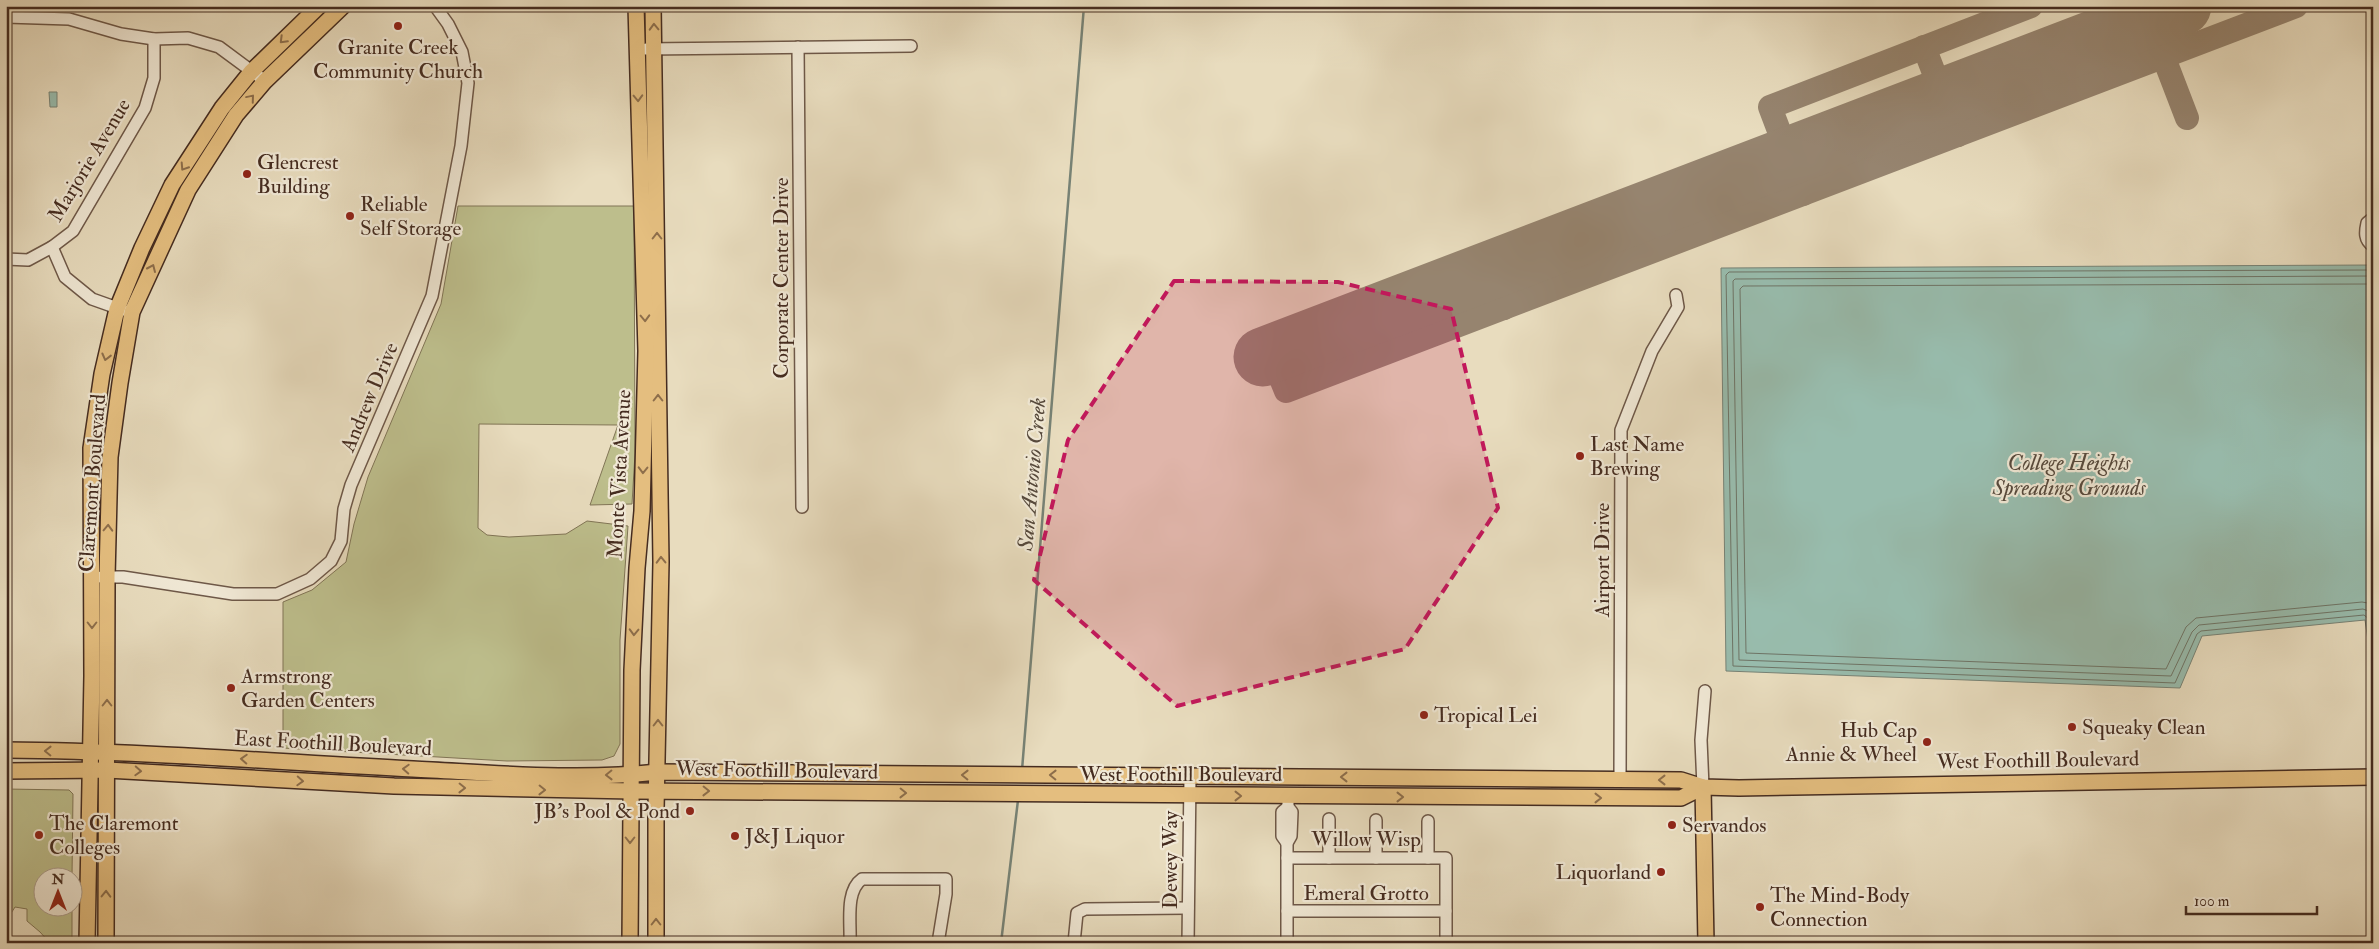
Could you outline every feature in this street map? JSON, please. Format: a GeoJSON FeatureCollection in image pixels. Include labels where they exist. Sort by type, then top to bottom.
{"type":"FeatureCollection","features":[{"type":"Feature","properties":{"kind":"main road","name":"Claremont Boulevard"},"geometry":{"type":"LineString","coordinates":[[106,943],[107,752],[91,448],[102,374],[117,309],[145,241],[172,185],[222,108],[251,72],[318,6]]}},
{"type":"Feature","properties":{"kind":"main road","name":"Claremont Boulevard"},"geometry":{"type":"LineString","coordinates":[[87,943],[89,770],[99,577],[110,457],[132,312],[188,190],[236,115],[265,81],[342,6]]}},
{"type":"Feature","properties":{"kind":"main road","name":"Monte Vista Avenue"},"geometry":{"type":"LineString","coordinates":[[630,943],[632,670],[636,568],[642,511],[646,351],[636,6]]}},
{"type":"Feature","properties":{"kind":"main road","name":"Monte Vista Avenue"},"geometry":{"type":"LineString","coordinates":[[653,6],[661,562],[656,943]]}},
{"type":"Feature","properties":{"kind":"main road","name":"East Foothill Boulevard"},"geometry":{"type":"LineString","coordinates":[[6,750],[107,752],[542,776],[631,775],[658,772]]}},
{"type":"Feature","properties":{"kind":"main road","name":"East Foothill Boulevard"},"geometry":{"type":"LineString","coordinates":[[6,771],[107,770],[394,786],[657,790]]}},
{"type":"Feature","properties":{"kind":"main road","name":"West Foothill Boulevard"},"geometry":{"type":"LineString","coordinates":[[658,772],[1681,780],[1703,787],[2373,777]]}},
{"type":"Feature","properties":{"kind":"main road"},"geometry":{"type":"LineString","coordinates":[[831,792],[843,784],[883,781],[888,778],[889,774]]}},
{"type":"Feature","properties":{"kind":"main road"},"geometry":{"type":"LineString","coordinates":[[1423,797],[1437,787],[1484,788],[1492,783],[1493,779]]}},
{"type":"Feature","properties":{"kind":"main road"},"geometry":{"type":"LineString","coordinates":[[1517,797],[1521,790],[1526,789],[1572,788],[1581,779]]}},
{"type":"Feature","properties":{"kind":"main road","name":"West Foothill Boulevard"},"geometry":{"type":"LineString","coordinates":[[657,790],[1189,795],[1288,801],[1423,797],[1681,798],[1703,787]]}},
{"type":"Feature","properties":{"kind":"main road"},"geometry":{"type":"LineString","coordinates":[[1703,787],[1706,943]]}},
{"type":"Feature","properties":{"kind":"street","name":"Andrew Drive"},"geometry":{"type":"LineString","coordinates":[[99,577],[122,577],[234,594],[277,594],[310,580],[332,561],[341,541],[344,509],[350,485],[432,296],[461,146],[468,83],[462,52],[448,24],[435,6]]}},
{"type":"Feature","properties":{"kind":"street"},"geometry":{"type":"LineString","coordinates":[[6,17],[69,19],[121,34],[154,39],[188,38],[219,47],[265,81]]}},
{"type":"Feature","properties":{"kind":"street","name":"Marjorie Avenue"},"geometry":{"type":"LineString","coordinates":[[6,259],[28,260],[52,247],[73,231],[145,108],[154,78],[154,39]]}},
{"type":"Feature","properties":{"kind":"street"},"geometry":{"type":"LineString","coordinates":[[637,49],[911,46]]}},
{"type":"Feature","properties":{"kind":"street","name":"Corporate Center Drive"},"geometry":{"type":"LineString","coordinates":[[798,47],[802,508]]}},
{"type":"Feature","properties":{"kind":"street"},"geometry":{"type":"LineString","coordinates":[[2373,218],[2367,223],[2366,230],[2366,238],[2373,246]]}},
{"type":"Feature","properties":{"kind":"street"},"geometry":{"type":"LineString","coordinates":[[52,247],[65,277],[92,299],[117,309],[132,312]]}},
{"type":"Feature","properties":{"kind":"street","name":"Airport Drive"},"geometry":{"type":"LineString","coordinates":[[1620,780],[1621,430],[1652,351],[1678,306],[1676,295]]}},
{"type":"Feature","properties":{"kind":"street"},"geometry":{"type":"LineString","coordinates":[[1703,787],[1701,740],[1705,692]]}},
{"type":"Feature","properties":{"kind":"street","name":"Dewey Way"},"geometry":{"type":"LineString","coordinates":[[1188,943],[1190,777]]}},
{"type":"Feature","properties":{"kind":"street"},"geometry":{"type":"LineString","coordinates":[[1287,943],[1287,843],[1282,836],[1287,825],[1282,812],[1288,801]]}},
{"type":"Feature","properties":{"kind":"street"},"geometry":{"type":"LineString","coordinates":[[1329,819],[1329,858]]}},
{"type":"Feature","properties":{"kind":"street"},"geometry":{"type":"LineString","coordinates":[[1376,820],[1376,858]]}},
{"type":"Feature","properties":{"kind":"street"},"geometry":{"type":"LineString","coordinates":[[1428,821],[1428,858]]}},
{"type":"Feature","properties":{"kind":"street","name":"Willow Wisp"},"geometry":{"type":"LineString","coordinates":[[1286,858],[1446,858],[1446,911]]}},
{"type":"Feature","properties":{"kind":"street"},"geometry":{"type":"LineString","coordinates":[[850,943],[852,892],[855,884],[862,879],[946,879],[946,894],[938,943]]}},
{"type":"Feature","properties":{"kind":"street"},"geometry":{"type":"LineString","coordinates":[[1074,943],[1076,918],[1078,913],[1085,909],[1188,908]]}},
{"type":"Feature","properties":{"kind":"street","name":"Emeral Grotto"},"geometry":{"type":"LineString","coordinates":[[1287,911],[1446,911]]}},
{"type":"Feature","properties":{"kind":"street"},"geometry":{"type":"LineString","coordinates":[[1446,911],[1446,943]]}},
{"type":"Feature","properties":{"kind":"highlighted area"},"geometry":{"type":"Polygon","coordinates":[[[1174,281],[1338,282],[1451,309],[1498,508],[1405,649],[1177,706],[1034,580],[1068,440],[1174,281]]]}},
{"type":"Feature","properties":{"kind":"green space"},"geometry":{"type":"Polygon","coordinates":[[[458,206],[634,206],[635,453],[632,504],[590,505],[618,425],[479,424],[478,528],[487,535],[509,537],[566,534],[587,521],[628,526],[620,640],[620,744],[614,756],[602,760],[507,761],[283,748],[283,602],[312,590],[346,562],[354,524],[368,477],[441,304],[458,206]]]}},
{"type":"Feature","properties":{"kind":"green space","name":"The Claremont Colleges"},"geometry":{"type":"Polygon","coordinates":[[[6,789],[69,790],[73,794],[72,866],[32,866],[32,916],[72,916],[72,943],[50,943],[27,921],[27,909],[15,907],[6,918],[6,789]]]}},
{"type":"Feature","properties":{"kind":"water"},"geometry":{"type":"Polygon","coordinates":[[[49,92],[57,92],[57,107],[50,107],[49,92]]]}},
{"type":"Feature","properties":{"kind":"water","name":"College Heights Spreading Grounds"},"geometry":{"type":"Polygon","coordinates":[[[2373,265],[2373,675],[2365,620],[2202,636],[2180,688],[1726,671],[1721,268],[2373,265]]]}},
{"type":"Feature","properties":{"kind":"waterway","name":"San Antonio Creek"},"geometry":{"type":"LineString","coordinates":[[1022,770],[1084,6]]}},
{"type":"Feature","properties":{"kind":"waterway","name":"San Antonio Creek"},"geometry":{"type":"LineString","coordinates":[[1001,943],[1018,800]]}},
{"type":"Feature","properties":{"kind":"taxiway"},"geometry":{"type":"LineString","coordinates":[[1803,194],[1770,107],[2031,6]]}},
{"type":"Feature","properties":{"kind":"taxiway"},"geometry":{"type":"LineString","coordinates":[[2144,6],[2187,118]]}},
{"type":"Feature","properties":{"kind":"taxiway"},"geometry":{"type":"LineString","coordinates":[[1271,354],[1286,391],[2296,6]]}},
{"type":"Feature","properties":{"kind":"taxiway"},"geometry":{"type":"LineString","coordinates":[[1924,47],[1958,135]]}},
{"type":"Feature","properties":{"kind":"taxiway"},"geometry":{"type":"LineString","coordinates":[[1489,270],[1504,308]]}},
{"type":"Feature","properties":{"kind":"runway"},"geometry":{"type":"LineString","coordinates":[[1263,357],[2182,6]]}},
{"type":"Feature","properties":{"kind":"place","name":"Granite Creek Community Church"},"geometry":{"type":"Point","coordinates":[398,26]}},
{"type":"Feature","properties":{"kind":"place","name":"Glencrest Building"},"geometry":{"type":"Point","coordinates":[247,174]}},
{"type":"Feature","properties":{"kind":"place","name":"Reliable Self Storage"},"geometry":{"type":"Point","coordinates":[350,216]}},
{"type":"Feature","properties":{"kind":"place","name":"Last Name Brewing"},"geometry":{"type":"Point","coordinates":[1580,456]}},
{"type":"Feature","properties":{"kind":"place","name":"Armstrong Garden Centers"},"geometry":{"type":"Point","coordinates":[231,688]}},
{"type":"Feature","properties":{"kind":"place","name":"Tropical Lei"},"geometry":{"type":"Point","coordinates":[1424,715]}},
{"type":"Feature","properties":{"kind":"place","name":"Squeaky Clean"},"geometry":{"type":"Point","coordinates":[2072,727]}},
{"type":"Feature","properties":{"kind":"place","name":"Hub Cap Annie & Wheel"},"geometry":{"type":"Point","coordinates":[1927,742]}},
{"type":"Feature","properties":{"kind":"place","name":"JB's Pool & Pond"},"geometry":{"type":"Point","coordinates":[690,811]}},
{"type":"Feature","properties":{"kind":"place","name":"Servandos"},"geometry":{"type":"Point","coordinates":[1672,825]}},
{"type":"Feature","properties":{"kind":"place","name":"The Claremont Colleges"},"geometry":{"type":"Point","coordinates":[39,835]}},
{"type":"Feature","properties":{"kind":"place","name":"J&J Liquor"},"geometry":{"type":"Point","coordinates":[735,836]}},
{"type":"Feature","properties":{"kind":"place","name":"Liquorland"},"geometry":{"type":"Point","coordinates":[1661,872]}},
{"type":"Feature","properties":{"kind":"place","name":"The Mind-Body Connection"},"geometry":{"type":"Point","coordinates":[1760,907]}}]}
